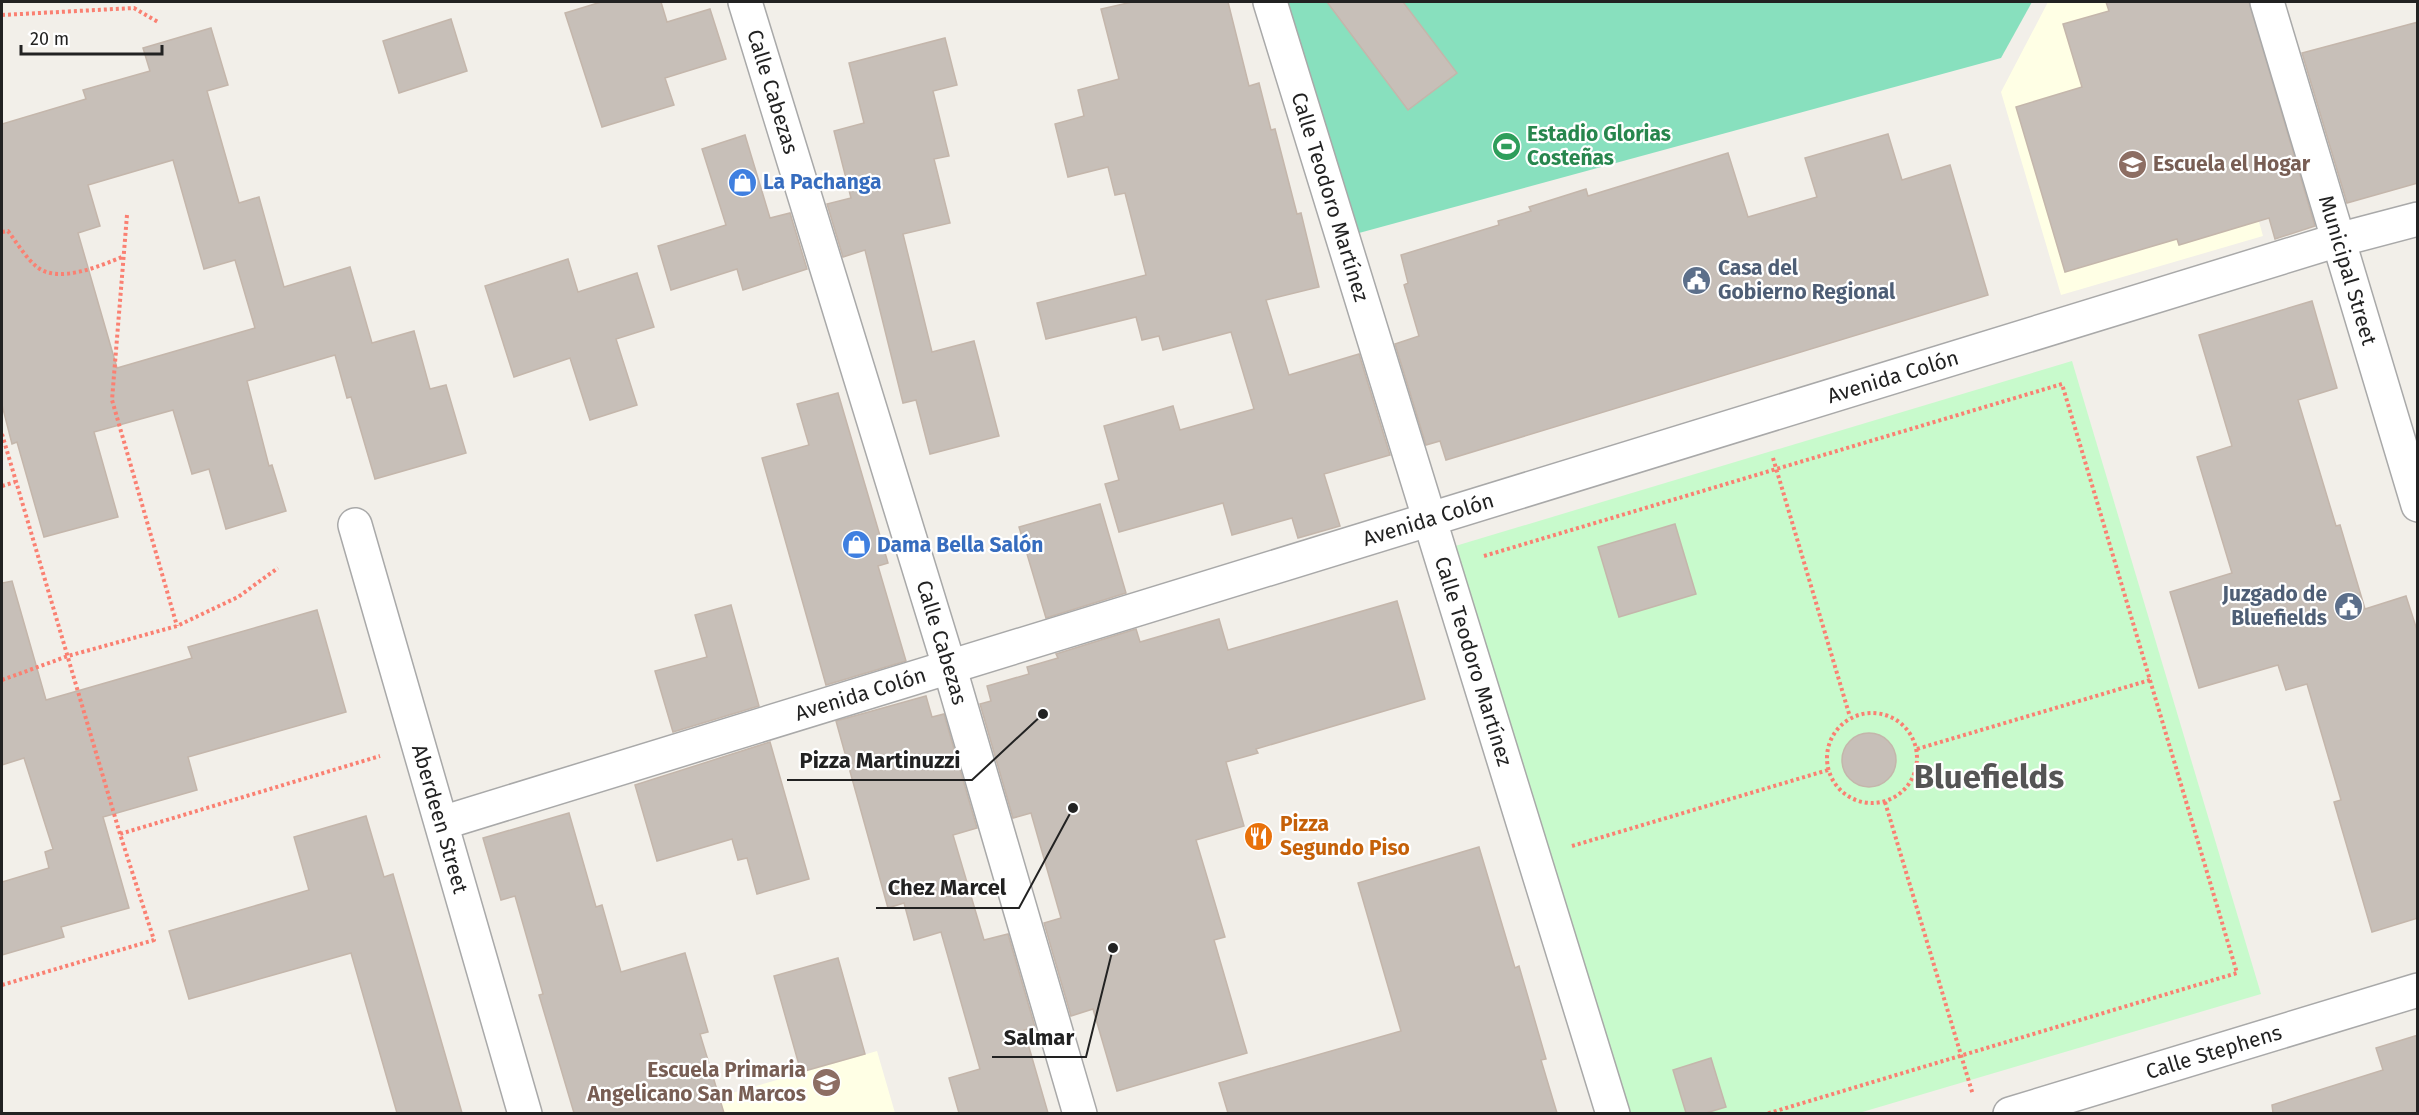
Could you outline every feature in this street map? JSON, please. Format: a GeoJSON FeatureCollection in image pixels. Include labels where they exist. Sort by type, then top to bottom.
{"type":"FeatureCollection","features":[{"type":"Feature","properties":{"kind":"street","name":"Calle Cabezas"},"geometry":{"type":"LineString","coordinates":[[745,2],[950,669],[1080,1113]]}},
{"type":"Feature","properties":{"kind":"street","name":"Calle Teodoro Martínez"},"geometry":{"type":"LineString","coordinates":[[1270,2],[1431,517],[1613,1113]]}},
{"type":"Feature","properties":{"kind":"street","name":"Municipal Street"},"geometry":{"type":"LineString","coordinates":[[2266,2],[2418,505]]}},
{"type":"Feature","properties":{"kind":"street","name":"Avenida Colón"},"geometry":{"type":"LineString","coordinates":[[442,823],[950,669],[1431,517],[2338,240],[2418,219]]}},
{"type":"Feature","properties":{"kind":"street","name":"Aberdeen Street"},"geometry":{"type":"LineString","coordinates":[[355,525],[417,746],[442,823],[525,1113]]}},
{"type":"Feature","properties":{"kind":"street","name":"Calle Stephens"},"geometry":{"type":"LineString","coordinates":[[2010,1113],[2418,990]]}},
{"type":"Feature","properties":{"kind":"path"},"geometry":{"type":"LineString","coordinates":[[2,15],[134,8],[158,22]]}},
{"type":"Feature","properties":{"kind":"path"},"geometry":{"type":"LineString","coordinates":[[127,215],[112,400],[177,626]]}},
{"type":"Feature","properties":{"kind":"path"},"geometry":{"type":"LineString","coordinates":[[2,232],[8,231],[39,269],[65,275],[94,268],[122,257]]}},
{"type":"Feature","properties":{"kind":"path"},"geometry":{"type":"LineString","coordinates":[[1486,568],[1483,556],[2062,384],[2237,973],[1766,1113]]}},
{"type":"Feature","properties":{"kind":"path"},"geometry":{"type":"LineString","coordinates":[[1761,417],[1850,717]]}},
{"type":"Feature","properties":{"kind":"path"},"geometry":{"type":"LineString","coordinates":[[2,434],[120,834],[154,940],[2,985]]}},
{"type":"Feature","properties":{"kind":"path"},"geometry":{"type":"LineString","coordinates":[[2,486],[15,482]]}},
{"type":"Feature","properties":{"kind":"path"},"geometry":{"type":"LineString","coordinates":[[2,680],[68,656],[177,626],[238,597],[278,568]]}},
{"type":"Feature","properties":{"kind":"path"},"geometry":{"type":"LineString","coordinates":[[1917,749],[2150,680]]}},
{"type":"Feature","properties":{"kind":"path"},"geometry":{"type":"LineString","coordinates":[[1872,712],[1892,717],[1908,729],[1917,749],[1917,766],[1911,783],[1898,796],[1886,802],[1864,804],[1848,797],[1836,786],[1828,770],[1827,749],[1836,730],[1850,717],[1872,712]]}},
{"type":"Feature","properties":{"kind":"path"},"geometry":{"type":"LineString","coordinates":[[120,834],[417,746]]}},
{"type":"Feature","properties":{"kind":"path"},"geometry":{"type":"LineString","coordinates":[[1570,847],[1828,770]]}},
{"type":"Feature","properties":{"kind":"path"},"geometry":{"type":"LineString","coordinates":[[1886,802],[1976,1104]]}},
{"type":"Feature","properties":{"kind":"path"},"geometry":{"type":"LineString","coordinates":[[1567,836],[1573,858]]}},
{"type":"Feature","properties":{"kind":"shaded area","name":"Escuela el Hogar"},"geometry":{"type":"Polygon","coordinates":[[[2048,2],[2197,2],[2263,236],[2061,295],[2001,92],[2048,2]]]}},
{"type":"Feature","properties":{"kind":"shaded area","name":"Escuela Primaria Angelicano San Marcos"},"geometry":{"type":"Polygon","coordinates":[[[877,1051],[895,1113],[659,1114],[877,1051]]]}},
{"type":"Feature","properties":{"kind":"green space","name":"Estadio Glorias Costeñas"},"geometry":{"type":"Polygon","coordinates":[[[1288,2],[2032,2],[2001,58],[1359,233],[1288,2]]]}},
{"type":"Feature","properties":{"kind":"green space"},"geometry":{"type":"Polygon","coordinates":[[[2072,361],[2261,994],[1859,1113],[1621,1113],[1452,547],[2072,361]]]}},
{"type":"Feature","properties":{"kind":"building"},"geometry":{"type":"Polygon","coordinates":[[[601,2],[661,2],[667,22],[710,9],[726,59],[665,78],[674,105],[602,127],[565,13],[601,2]]]}},
{"type":"Feature","properties":{"kind":"building"},"geometry":{"type":"Polygon","coordinates":[[[1132,2],[1228,2],[1249,86],[1259,83],[1271,130],[1275,129],[1297,214],[1301,213],[1319,287],[1266,300],[1289,375],[1359,354],[1390,455],[1324,474],[1340,526],[1298,538],[1292,518],[1232,535],[1223,503],[1119,532],[1105,484],[1119,480],[1104,426],[1173,406],[1180,430],[1254,409],[1231,332],[1163,350],[1159,336],[1142,340],[1136,317],[1046,339],[1037,303],[1146,275],[1125,193],[1115,195],[1108,167],[1068,177],[1055,124],[1084,116],[1078,90],[1119,79],[1101,9],[1132,2]]]}},
{"type":"Feature","properties":{"kind":"building"},"geometry":{"type":"Polygon","coordinates":[[[1327,2],[1403,2],[1457,73],[1408,110],[1327,2]]]}},
{"type":"Feature","properties":{"kind":"building","name":"Escuela el Hogar"},"geometry":{"type":"Polygon","coordinates":[[[2106,2],[2249,2],[2315,226],[2275,239],[2269,218],[2179,245],[2177,239],[2065,272],[2016,107],[2082,87],[2063,24],[2109,11],[2106,2]]]}},
{"type":"Feature","properties":{"kind":"building"},"geometry":{"type":"Polygon","coordinates":[[[451,19],[467,71],[399,93],[383,41],[451,19]]]}},
{"type":"Feature","properties":{"kind":"building"},"geometry":{"type":"Polygon","coordinates":[[[2418,22],[2418,183],[2347,203],[2302,53],[2418,22]]]}},
{"type":"Feature","properties":{"kind":"building"},"geometry":{"type":"Polygon","coordinates":[[[211,28],[228,85],[207,91],[239,203],[259,197],[284,287],[350,267],[372,343],[414,331],[430,389],[446,385],[466,453],[375,479],[351,397],[347,398],[335,355],[247,381],[269,466],[272,465],[286,511],[226,529],[209,469],[192,474],[173,410],[94,432],[118,517],[44,537],[17,442],[12,444],[2,405],[2,124],[86,99],[83,90],[150,71],[143,48],[211,28]],[[173,160],[88,185],[100,226],[78,233],[117,368],[255,328],[235,260],[204,269],[173,160]]]}},
{"type":"Feature","properties":{"kind":"building"},"geometry":{"type":"Polygon","coordinates":[[[945,38],[957,85],[933,91],[949,156],[934,159],[950,223],[903,234],[932,352],[974,341],[999,436],[930,454],[916,400],[903,403],[865,250],[843,257],[827,204],[851,198],[834,131],[864,123],[849,63],[945,38]]]}},
{"type":"Feature","properties":{"kind":"building"},"geometry":{"type":"Polygon","coordinates":[[[1888,134],[1902,180],[1950,165],[1988,295],[1446,460],[1440,441],[1426,445],[1395,344],[1419,336],[1404,285],[1408,283],[1401,255],[1499,225],[1498,221],[1531,211],[1529,207],[1586,189],[1588,196],[1728,153],[1748,217],[1817,197],[1805,158],[1888,134]]]}},
{"type":"Feature","properties":{"kind":"building"},"geometry":{"type":"Polygon","coordinates":[[[745,135],[770,218],[790,213],[807,269],[743,290],[737,269],[671,290],[658,246],[726,225],[702,149],[745,135]]]}},
{"type":"Feature","properties":{"kind":"building"},"geometry":{"type":"Polygon","coordinates":[[[568,259],[578,292],[637,273],[654,327],[616,339],[637,405],[590,420],[570,358],[514,377],[485,286],[568,259]]]}},
{"type":"Feature","properties":{"kind":"building"},"geometry":{"type":"Polygon","coordinates":[[[2312,301],[2337,388],[2298,400],[2336,526],[2340,525],[2365,609],[2406,596],[2418,633],[2418,918],[2372,932],[2334,802],[2341,800],[2307,684],[2286,690],[2278,665],[2199,688],[2170,592],[2232,573],[2197,457],[2232,446],[2199,335],[2312,301]]]}},
{"type":"Feature","properties":{"kind":"building"},"geometry":{"type":"Polygon","coordinates":[[[838,393],[888,563],[878,566],[906,661],[826,685],[762,458],[809,445],[797,404],[838,393]]]}},
{"type":"Feature","properties":{"kind":"building"},"geometry":{"type":"Polygon","coordinates":[[[1100,504],[1126,593],[1046,618],[1019,527],[1100,504]]]}},
{"type":"Feature","properties":{"kind":"building"},"geometry":{"type":"Polygon","coordinates":[[[1675,524],[1696,594],[1619,617],[1598,547],[1675,524]]]}},
{"type":"Feature","properties":{"kind":"building"},"geometry":{"type":"Polygon","coordinates":[[[12,581],[46,700],[192,658],[188,647],[317,610],[346,712],[188,757],[197,790],[103,817],[129,908],[61,927],[64,937],[2,955],[2,882],[49,868],[45,852],[53,849],[24,758],[2,765],[2,583],[12,581]]]}},
{"type":"Feature","properties":{"kind":"building"},"geometry":{"type":"Polygon","coordinates":[[[1397,601],[1425,699],[1256,749],[1258,753],[1226,762],[1244,826],[1196,840],[1225,937],[1214,940],[1247,1053],[1117,1091],[1093,1009],[1071,1016],[1044,923],[1061,918],[1031,813],[1013,818],[980,704],[991,701],[987,686],[1029,674],[1027,667],[1058,658],[1056,654],[1136,629],[1140,642],[1219,619],[1228,650],[1397,601]]]}},
{"type":"Feature","properties":{"kind":"building"},"geometry":{"type":"Polygon","coordinates":[[[731,605],[759,706],[673,732],[655,671],[707,657],[695,615],[731,605]]]}},
{"type":"Feature","properties":{"kind":"building"},"geometry":{"type":"Polygon","coordinates":[[[926,696],[932,717],[944,714],[977,828],[953,835],[984,940],[1008,934],[1035,1027],[1024,1030],[1048,1113],[959,1113],[949,1078],[980,1069],[941,932],[914,940],[904,903],[888,908],[836,721],[926,696]]]}},
{"type":"Feature","properties":{"kind":"building"},"geometry":{"type":"Polygon","coordinates":[[[1869,733],[1879,735],[1888,741],[1894,750],[1896,760],[1894,770],[1888,779],[1879,785],[1869,787],[1859,785],[1850,779],[1844,770],[1842,760],[1844,750],[1850,741],[1859,735],[1869,733]]]}},
{"type":"Feature","properties":{"kind":"building"},"geometry":{"type":"Polygon","coordinates":[[[770,742],[809,879],[757,894],[747,858],[738,860],[732,839],[657,861],[635,785],[770,742]]]}},
{"type":"Feature","properties":{"kind":"building"},"geometry":{"type":"Polygon","coordinates":[[[569,813],[596,907],[602,905],[621,972],[685,953],[708,1032],[700,1034],[724,1113],[574,1113],[539,995],[543,994],[515,896],[501,900],[483,838],[569,813]]]}},
{"type":"Feature","properties":{"kind":"building"},"geometry":{"type":"Polygon","coordinates":[[[366,816],[384,877],[393,874],[462,1113],[397,1113],[351,953],[189,999],[169,931],[309,890],[294,837],[366,816]]]}},
{"type":"Feature","properties":{"kind":"building"},"geometry":{"type":"Polygon","coordinates":[[[1479,847],[1515,968],[1519,966],[1546,1059],[1541,1060],[1557,1113],[1228,1113],[1219,1083],[1401,1031],[1358,883],[1479,847]]]}},
{"type":"Feature","properties":{"kind":"building"},"geometry":{"type":"Polygon","coordinates":[[[838,958],[865,1054],[801,1072],[774,976],[838,958]]]}},
{"type":"Feature","properties":{"kind":"building"},"geometry":{"type":"Polygon","coordinates":[[[2418,1035],[2418,1113],[2273,1113],[2272,1105],[2383,1070],[2376,1048],[2418,1035]]]}},
{"type":"Feature","properties":{"kind":"building"},"geometry":{"type":"Polygon","coordinates":[[[1711,1058],[1726,1107],[1706,1113],[1686,1113],[1673,1070],[1711,1058]]]}},
{"type":"Feature","properties":{"kind":"place","name":"Estadio Glorias Costeñas"},"geometry":{"type":"Point","coordinates":[1506,146]}},
{"type":"Feature","properties":{"kind":"place","name":"Escuela el Hogar"},"geometry":{"type":"Point","coordinates":[2132,164]}},
{"type":"Feature","properties":{"kind":"place","name":"La Pachanga"},"geometry":{"type":"Point","coordinates":[742,182]}},
{"type":"Feature","properties":{"kind":"place","name":"Casa del Gobierno Regional"},"geometry":{"type":"Point","coordinates":[1697,280]}},
{"type":"Feature","properties":{"kind":"place","name":"Dama Bella Salón"},"geometry":{"type":"Point","coordinates":[856,545]}},
{"type":"Feature","properties":{"kind":"place","name":"Juzgado de Bluefields"},"geometry":{"type":"Point","coordinates":[2348,606]}},
{"type":"Feature","properties":{"kind":"place","name":"Pizza Martinuzzi"},"geometry":{"type":"Point","coordinates":[1043,714]}},
{"type":"Feature","properties":{"kind":"place","name":"Chez Marcel"},"geometry":{"type":"Point","coordinates":[1073,808]}},
{"type":"Feature","properties":{"kind":"place","name":"Pizza Segundo Piso"},"geometry":{"type":"Point","coordinates":[1259,836]}},
{"type":"Feature","properties":{"kind":"place","name":"Salmar"},"geometry":{"type":"Point","coordinates":[1113,948]}},
{"type":"Feature","properties":{"kind":"place","name":"Escuela Primaria Angelicano San Marcos"},"geometry":{"type":"Point","coordinates":[827,1082]}},
{"type":"Feature","properties":{"kind":"district","name":"Bluefields"},"geometry":{"type":"Point","coordinates":[1989,776]}}]}
